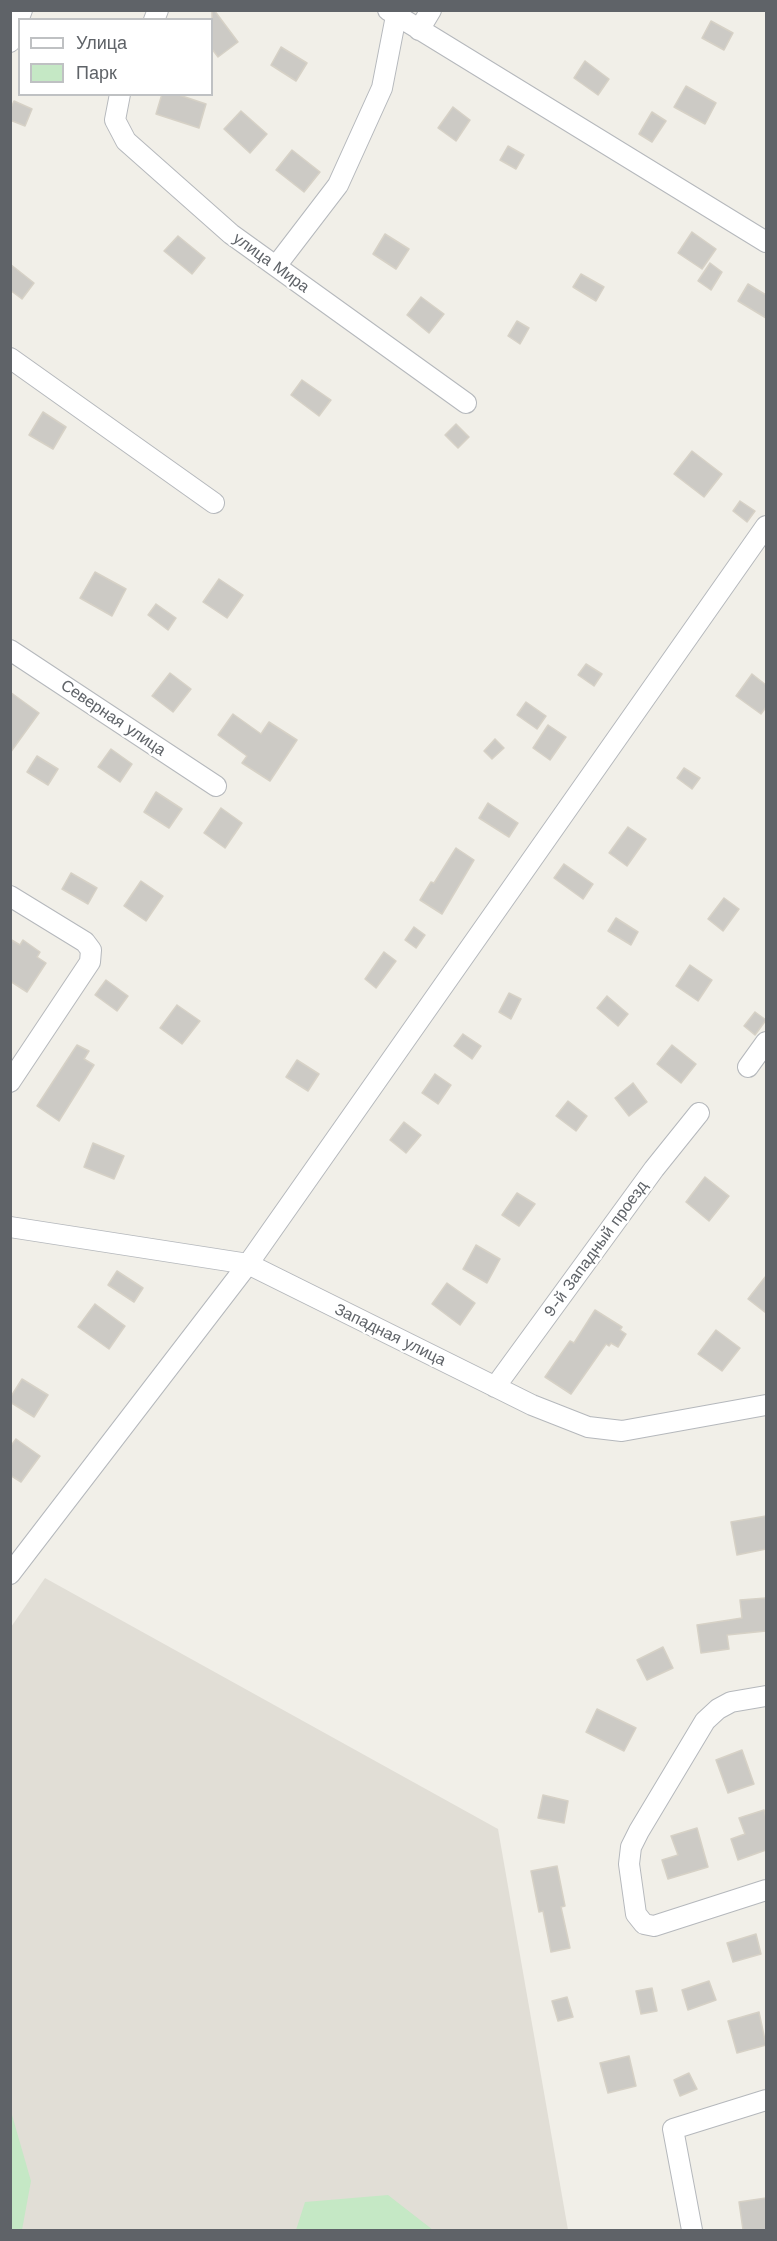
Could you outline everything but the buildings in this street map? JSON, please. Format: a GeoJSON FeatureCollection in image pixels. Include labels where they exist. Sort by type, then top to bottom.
{"type":"FeatureCollection","features":[{"type":"Feature","properties":{"kind":"street"},"geometry":{"type":"LineString","coordinates":[[419,30],[431,10]]}},
{"type":"Feature","properties":{"kind":"street"},"geometry":{"type":"LineString","coordinates":[[276,266],[338,185],[382,87],[392,13],[766,242]]}},
{"type":"Feature","properties":{"kind":"street"},"geometry":{"type":"LineString","coordinates":[[10,42],[18,21]]}},
{"type":"Feature","properties":{"kind":"street","name":"улица Мира"},"geometry":{"type":"LineString","coordinates":[[120,96],[115,120],[126,141],[231,234],[466,403]]}},
{"type":"Feature","properties":{"kind":"street"},"geometry":{"type":"LineString","coordinates":[[10,358],[214,503]]}},
{"type":"Feature","properties":{"kind":"street"},"geometry":{"type":"LineString","coordinates":[[10,1574],[248,1264],[766,526]]}},
{"type":"Feature","properties":{"kind":"street","name":"Северная улица"},"geometry":{"type":"LineString","coordinates":[[10,650],[216,786]]}},
{"type":"Feature","properties":{"kind":"street"},"geometry":{"type":"LineString","coordinates":[[10,896],[85,942],[91,950],[90,962],[10,1082]]}},
{"type":"Feature","properties":{"kind":"street"},"geometry":{"type":"LineString","coordinates":[[748,1067],[766,1042]]}},
{"type":"Feature","properties":{"kind":"street","name":"9-й Западный проезд"},"geometry":{"type":"LineString","coordinates":[[495,1387],[654,1169],[699,1113]]}},
{"type":"Feature","properties":{"kind":"street","name":"Западная улица"},"geometry":{"type":"LineString","coordinates":[[10,1227],[248,1264],[532,1405],[588,1427],[622,1431],[766,1405]]}},
{"type":"Feature","properties":{"kind":"street"},"geometry":{"type":"LineString","coordinates":[[766,1696],[731,1702],[718,1709],[705,1721],[639,1831],[631,1847],[629,1864],[636,1914],[644,1924],[654,1926],[766,1890]]}},
{"type":"Feature","properties":{"kind":"street"},"geometry":{"type":"LineString","coordinates":[[692,2230],[673,2129],[766,2100]]}},
{"type":"Feature","properties":{"kind":"shaded area"},"geometry":{"type":"Polygon","coordinates":[[[45,1578],[498,1829],[568,2230],[11,2230],[11,1627],[45,1578]]]}},
{"type":"Feature","properties":{"kind":"green space"},"geometry":{"type":"Polygon","coordinates":[[[10,2108],[31,2181],[22,2230],[11,2230],[10,2108]]]}},
{"type":"Feature","properties":{"kind":"green space"},"geometry":{"type":"Polygon","coordinates":[[[388,2195],[433,2230],[296,2230],[305,2202],[388,2195]]]}}]}
